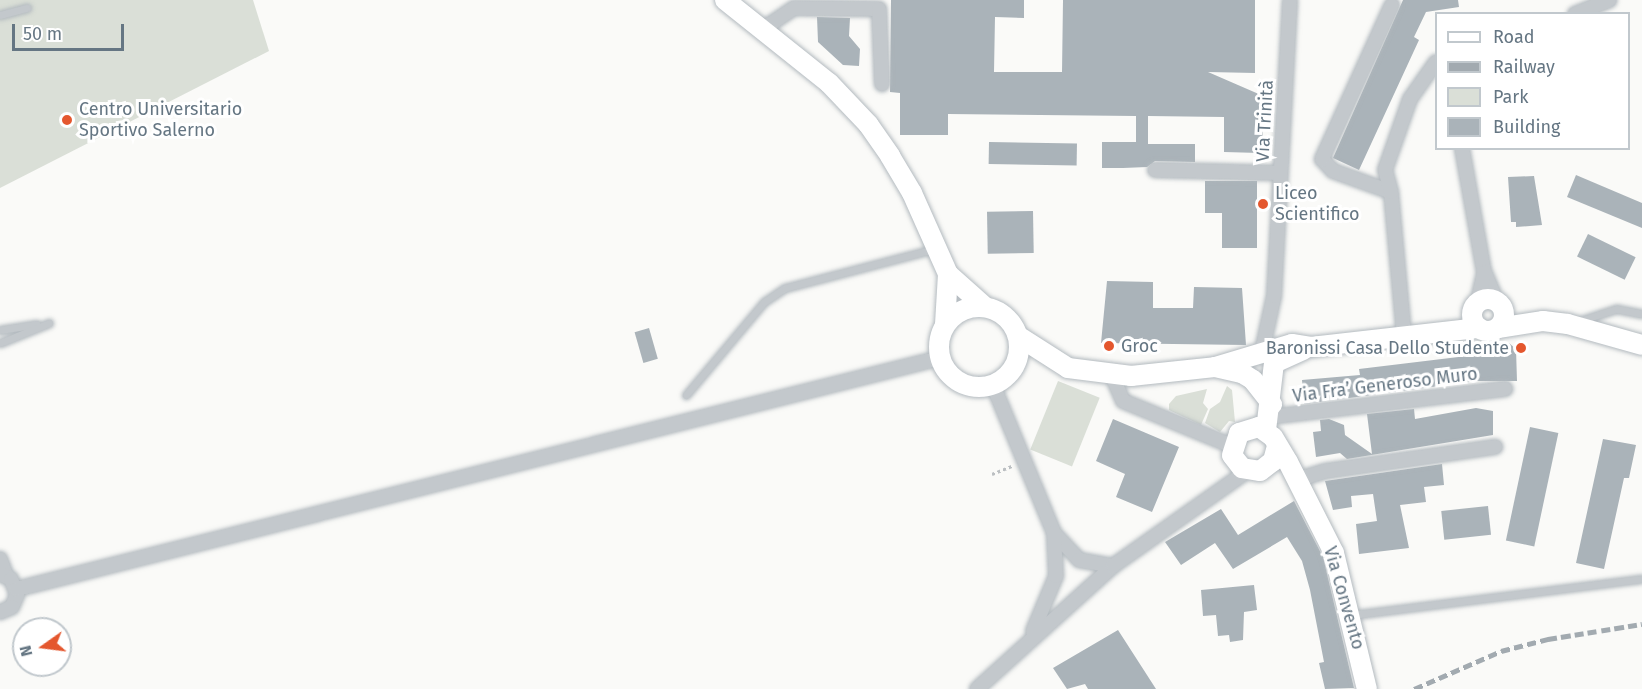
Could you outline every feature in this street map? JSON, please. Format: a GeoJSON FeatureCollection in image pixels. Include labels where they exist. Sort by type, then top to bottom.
{"type":"FeatureCollection","features":[{"type":"Feature","properties":{"kind":"street"},"geometry":{"type":"LineString","coordinates":[[725,0],[829,84],[868,124],[912,193],[939,248],[948,274],[945,325],[938,347],[940,358],[955,380],[967,386],[993,385],[1012,371],[1018,360],[1018,336]]}},
{"type":"Feature","properties":{"kind":"street","name":"Via Trinità"},"geometry":{"type":"LineString","coordinates":[[1262,351],[1274,296],[1290,0]]}},
{"type":"Feature","properties":{"kind":"street"},"geometry":{"type":"LineString","coordinates":[[1584,7],[1609,0]]}},
{"type":"Feature","properties":{"kind":"street"},"geometry":{"type":"LineString","coordinates":[[1391,192],[1334,171],[1322,159],[1392,6]]}},
{"type":"Feature","properties":{"kind":"street"},"geometry":{"type":"LineString","coordinates":[[763,29],[794,8],[879,9],[882,84]]}},
{"type":"Feature","properties":{"kind":"street"},"geometry":{"type":"LineString","coordinates":[[1404,335],[1391,192],[1385,170],[1410,99],[1435,65]]}},
{"type":"Feature","properties":{"kind":"street"},"geometry":{"type":"LineString","coordinates":[[1462,150],[1484,270],[1504,315],[1489,328]]}},
{"type":"Feature","properties":{"kind":"street"},"geometry":{"type":"LineString","coordinates":[[1155,170],[1280,173]]}},
{"type":"Feature","properties":{"kind":"street"},"geometry":{"type":"LineString","coordinates":[[1484,270],[1473,320],[1489,328]]}},
{"type":"Feature","properties":{"kind":"street"},"geometry":{"type":"LineString","coordinates":[[948,274],[985,307],[1006,316],[1018,336],[1068,368],[1112,375],[1187,372],[1215,367],[1262,351],[1292,344],[1311,346],[1543,321],[1568,324],[1642,345]]}},
{"type":"Feature","properties":{"kind":"street"},"geometry":{"type":"LineString","coordinates":[[1438,332],[1486,299],[1543,321]]}},
{"type":"Feature","properties":{"kind":"street"},"geometry":{"type":"LineString","coordinates":[[945,325],[962,310],[985,307]]}},
{"type":"Feature","properties":{"kind":"street"},"geometry":{"type":"LineString","coordinates":[[1245,461],[1274,462],[1271,424],[1274,363],[1311,346]]}},
{"type":"Feature","properties":{"kind":"street"},"geometry":{"type":"LineString","coordinates":[[17,589],[940,358]]}},
{"type":"Feature","properties":{"kind":"street","name":"Via Convento"},"geometry":{"type":"LineString","coordinates":[[1215,367],[1242,373],[1253,380],[1296,480],[1335,552],[1367,687]]}},
{"type":"Feature","properties":{"kind":"street"},"geometry":{"type":"LineString","coordinates":[[1112,375],[1123,401],[1245,461],[1296,480],[1326,471],[1495,447]]}},
{"type":"Feature","properties":{"kind":"street"},"geometry":{"type":"LineString","coordinates":[[993,385],[1054,533],[1056,576],[1048,602],[1030,637]]}},
{"type":"Feature","properties":{"kind":"street","name":"Via Fra’ Generoso Muro"},"geometry":{"type":"LineString","coordinates":[[1271,424],[1505,389]]}},
{"type":"Feature","properties":{"kind":"street"},"geometry":{"type":"LineString","coordinates":[[977,689],[1030,637],[1113,566],[1220,487],[1245,461],[1245,429],[1271,424]]}},
{"type":"Feature","properties":{"kind":"street"},"geometry":{"type":"LineString","coordinates":[[1054,533],[1079,560],[1113,566]]}},
{"type":"Feature","properties":{"kind":"street"},"geometry":{"type":"LineString","coordinates":[[0,559],[3,574],[17,589],[16,602],[0,612]]}},
{"type":"Feature","properties":{"kind":"lane"},"geometry":{"type":"LineString","coordinates":[[0,15],[27,8]]}},
{"type":"Feature","properties":{"kind":"lane"},"geometry":{"type":"LineString","coordinates":[[686,395],[764,302],[785,288],[939,248]]}},
{"type":"Feature","properties":{"kind":"lane"},"geometry":{"type":"LineString","coordinates":[[1568,324],[1617,309],[1642,314]]}},
{"type":"Feature","properties":{"kind":"lane"},"geometry":{"type":"LineString","coordinates":[[0,330],[49,322],[0,343]]}},
{"type":"Feature","properties":{"kind":"lane"},"geometry":{"type":"LineString","coordinates":[[1351,615],[1642,579]]}},
{"type":"Feature","properties":{"kind":"path"},"geometry":{"type":"LineString","coordinates":[[992,474],[1024,461]]}},
{"type":"Feature","properties":{"kind":"green space","name":"Centro Universitario Sportivo Salerno"},"geometry":{"type":"Polygon","coordinates":[[[0,0],[253,0],[269,51],[0,188],[0,0]]]}},
{"type":"Feature","properties":{"kind":"green space"},"geometry":{"type":"Polygon","coordinates":[[[1058,381],[1100,398],[1072,466],[1030,450],[1058,381]]]}},
{"type":"Feature","properties":{"kind":"green space"},"geometry":{"type":"Polygon","coordinates":[[[1227,386],[1232,390],[1235,422],[1229,421],[1220,432],[1205,423],[1210,409],[1220,402],[1227,386]]]}},
{"type":"Feature","properties":{"kind":"green space"},"geometry":{"type":"Polygon","coordinates":[[[1207,389],[1203,403],[1208,409],[1201,425],[1169,410],[1169,404],[1176,396],[1207,389]]]}},
{"type":"Feature","properties":{"kind":"building"},"geometry":{"type":"Polygon","coordinates":[[[891,0],[1024,0],[1024,18],[995,17],[994,72],[1062,72],[1063,0],[1255,0],[1255,73],[1208,72],[1261,95],[1263,148],[1260,153],[1224,152],[1224,117],[1148,116],[1148,144],[1195,144],[1195,162],[1155,161],[1147,167],[1102,168],[1102,142],[1136,142],[1136,116],[948,114],[948,135],[900,135],[900,93],[890,92],[891,0]]]}},
{"type":"Feature","properties":{"kind":"building"},"geometry":{"type":"Polygon","coordinates":[[[1403,0],[1458,0],[1459,7],[1426,12],[1414,37],[1419,40],[1359,170],[1333,158],[1403,0]]]}},
{"type":"Feature","properties":{"kind":"building"},"geometry":{"type":"Polygon","coordinates":[[[817,17],[850,18],[849,36],[860,49],[859,66],[843,65],[818,42],[817,17]]]}},
{"type":"Feature","properties":{"kind":"building"},"geometry":{"type":"Polygon","coordinates":[[[989,142],[1077,144],[1077,166],[989,164],[989,142]]]}},
{"type":"Feature","properties":{"kind":"building"},"geometry":{"type":"Polygon","coordinates":[[[1576,175],[1642,203],[1642,228],[1567,197],[1576,175]]]}},
{"type":"Feature","properties":{"kind":"building"},"geometry":{"type":"Polygon","coordinates":[[[1534,176],[1542,225],[1516,227],[1516,222],[1511,222],[1508,177],[1534,176]]]}},
{"type":"Feature","properties":{"kind":"building"},"geometry":{"type":"Polygon","coordinates":[[[1205,181],[1257,181],[1257,248],[1222,248],[1222,213],[1205,213],[1205,181]]]}},
{"type":"Feature","properties":{"kind":"building"},"geometry":{"type":"Polygon","coordinates":[[[1033,211],[1034,253],[988,254],[987,212],[1033,211]]]}},
{"type":"Feature","properties":{"kind":"building"},"geometry":{"type":"Polygon","coordinates":[[[1588,234],[1636,257],[1625,280],[1577,256],[1588,234]]]}},
{"type":"Feature","properties":{"kind":"building"},"geometry":{"type":"Polygon","coordinates":[[[1107,281],[1153,282],[1153,308],[1193,308],[1194,287],[1242,288],[1246,345],[1101,343],[1107,281]]]}},
{"type":"Feature","properties":{"kind":"building"},"geometry":{"type":"Polygon","coordinates":[[[649,328],[658,359],[643,363],[635,332],[649,328]]]}},
{"type":"Feature","properties":{"kind":"building"},"geometry":{"type":"Polygon","coordinates":[[[1509,343],[1516,349],[1517,381],[1477,381],[1304,404],[1302,380],[1360,375],[1359,369],[1475,355],[1474,347],[1509,343]]]}},
{"type":"Feature","properties":{"kind":"building"},"geometry":{"type":"Polygon","coordinates":[[[1476,408],[1493,411],[1493,435],[1347,459],[1340,453],[1316,457],[1313,432],[1321,431],[1320,420],[1329,419],[1344,425],[1345,435],[1372,454],[1367,414],[1414,409],[1415,419],[1476,408]]]}},
{"type":"Feature","properties":{"kind":"building"},"geometry":{"type":"Polygon","coordinates":[[[1113,419],[1179,447],[1152,512],[1116,497],[1125,474],[1096,461],[1113,419]]]}},
{"type":"Feature","properties":{"kind":"building"},"geometry":{"type":"Polygon","coordinates":[[[1530,427],[1558,433],[1534,546],[1506,540],[1530,427]]]}},
{"type":"Feature","properties":{"kind":"building"},"geometry":{"type":"Polygon","coordinates":[[[1603,439],[1636,445],[1629,478],[1624,478],[1604,569],[1576,563],[1603,439]]]}},
{"type":"Feature","properties":{"kind":"building"},"geometry":{"type":"Polygon","coordinates":[[[1442,464],[1444,485],[1424,487],[1426,502],[1400,505],[1409,548],[1359,554],[1356,524],[1377,521],[1373,494],[1351,496],[1352,507],[1333,510],[1325,481],[1442,464]]]}},
{"type":"Feature","properties":{"kind":"building"},"geometry":{"type":"Polygon","coordinates":[[[1294,501],[1323,557],[1354,688],[1325,689],[1319,663],[1324,662],[1310,590],[1302,561],[1287,537],[1233,569],[1215,543],[1181,565],[1165,542],[1221,509],[1238,535],[1294,501]]]}},
{"type":"Feature","properties":{"kind":"building"},"geometry":{"type":"Polygon","coordinates":[[[1488,506],[1491,535],[1444,540],[1441,511],[1488,506]]]}},
{"type":"Feature","properties":{"kind":"building"},"geometry":{"type":"Polygon","coordinates":[[[1254,585],[1257,610],[1244,612],[1243,640],[1230,642],[1229,635],[1218,636],[1216,615],[1203,616],[1201,590],[1254,585]]]}},
{"type":"Feature","properties":{"kind":"building"},"geometry":{"type":"Polygon","coordinates":[[[1118,630],[1156,689],[1088,689],[1085,684],[1067,689],[1053,668],[1118,630]]]}},
{"type":"Feature","properties":{"kind":"railway"},"geometry":{"type":"LineString","coordinates":[[1414,689],[1501,651],[1548,639],[1642,624]]}},
{"type":"Feature","properties":{"kind":"place","name":"Centro Universitario Sportivo Salerno"},"geometry":{"type":"Point","coordinates":[67,120]}},
{"type":"Feature","properties":{"kind":"place","name":"Liceo Scientifico"},"geometry":{"type":"Point","coordinates":[1263,204]}},
{"type":"Feature","properties":{"kind":"place","name":"Groc"},"geometry":{"type":"Point","coordinates":[1109,346]}},
{"type":"Feature","properties":{"kind":"place","name":"Baronissi Casa Dello Studente"},"geometry":{"type":"Point","coordinates":[1521,348]}}]}
